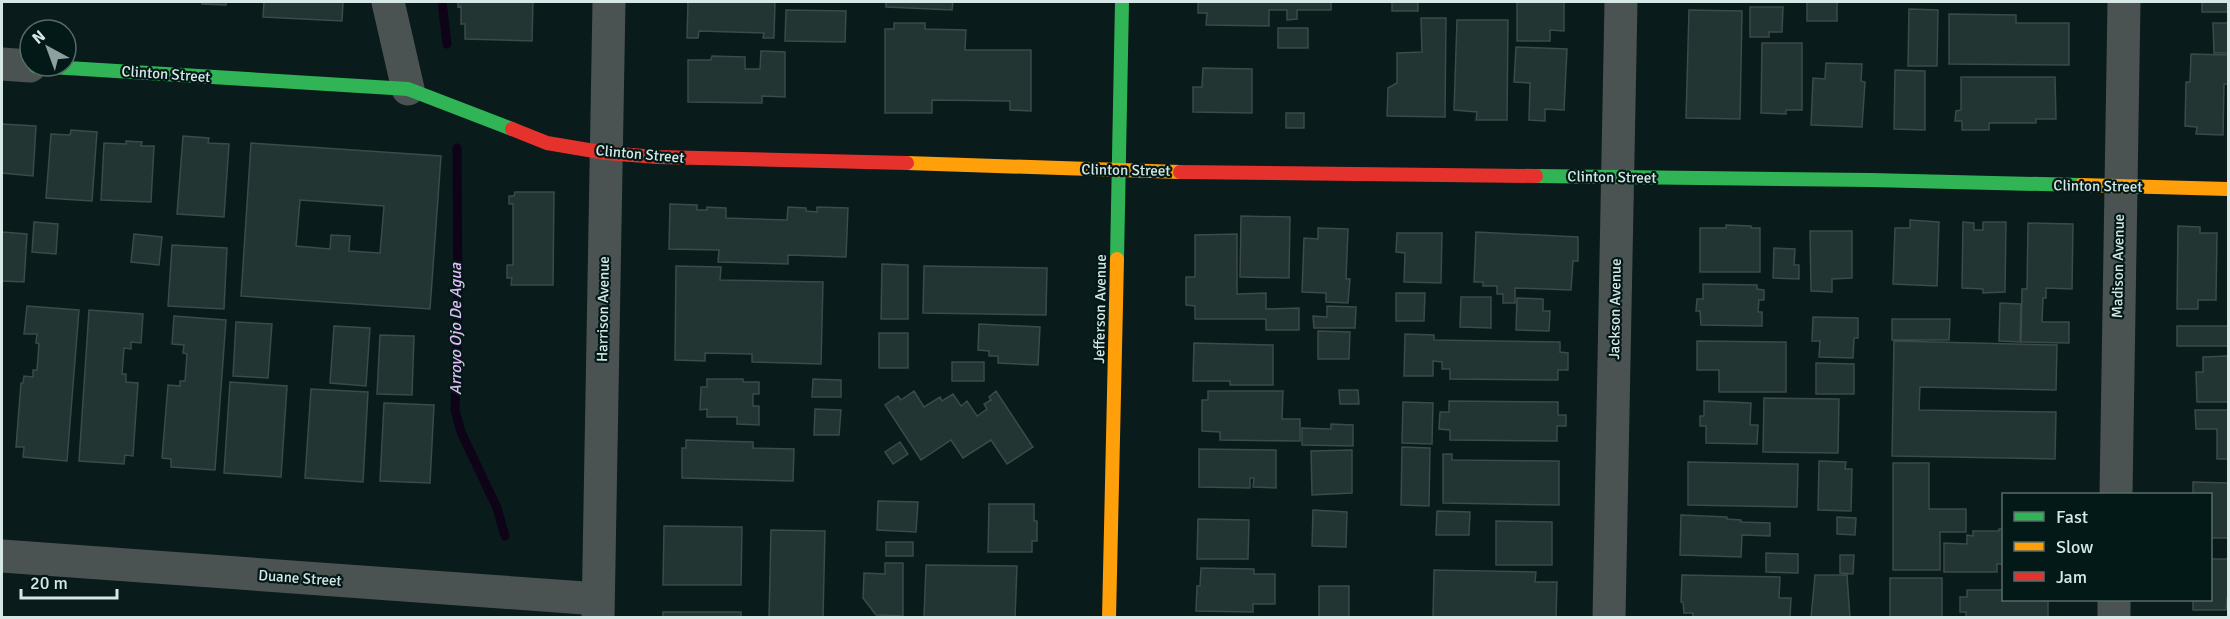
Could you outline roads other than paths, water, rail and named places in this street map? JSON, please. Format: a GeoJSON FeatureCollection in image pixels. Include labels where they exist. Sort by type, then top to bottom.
{"type":"FeatureCollection","features":[{"type":"Feature","properties":{"kind":"street"},"geometry":{"type":"LineString","coordinates":[[388,2],[408,89]]}},
{"type":"Feature","properties":{"kind":"street","name":"Harrison Avenue"},"geometry":{"type":"LineString","coordinates":[[598,608],[609,2]]}},
{"type":"Feature","properties":{"kind":"street","name":"Jefferson Avenue"},"geometry":{"type":"LineString","coordinates":[[1109,618],[1122,2]]}},
{"type":"Feature","properties":{"kind":"street","name":"Jackson Avenue"},"geometry":{"type":"LineString","coordinates":[[1609,618],[1621,2]]}},
{"type":"Feature","properties":{"kind":"street","name":"Madison Avenue"},"geometry":{"type":"LineString","coordinates":[[2116,493],[2124,2]]}},
{"type":"Feature","properties":{"kind":"street"},"geometry":{"type":"LineString","coordinates":[[2,64],[18,65]]}},
{"type":"Feature","properties":{"kind":"street","name":"Clinton Street"},"geometry":{"type":"LineString","coordinates":[[78,69],[408,89],[547,143],[606,153],[657,158],[858,161],[1119,171],[1871,180],[2229,189]]}},
{"type":"Feature","properties":{"kind":"street","name":"Duane Street"},"geometry":{"type":"LineString","coordinates":[[2,556],[598,608]]}},
{"type":"Feature","properties":{"kind":"street"},"geometry":{"type":"LineString","coordinates":[[2114,601],[2114,618]]}},
{"type":"Feature","properties":{"kind":"waterway","name":"Arroyo Ojo De Agua"},"geometry":{"type":"LineString","coordinates":[[442,2],[447,44]]}},
{"type":"Feature","properties":{"kind":"waterway","name":"Arroyo Ojo De Agua"},"geometry":{"type":"LineString","coordinates":[[457,148],[458,304],[455,410],[461,432],[497,508],[505,536]]}}]}
